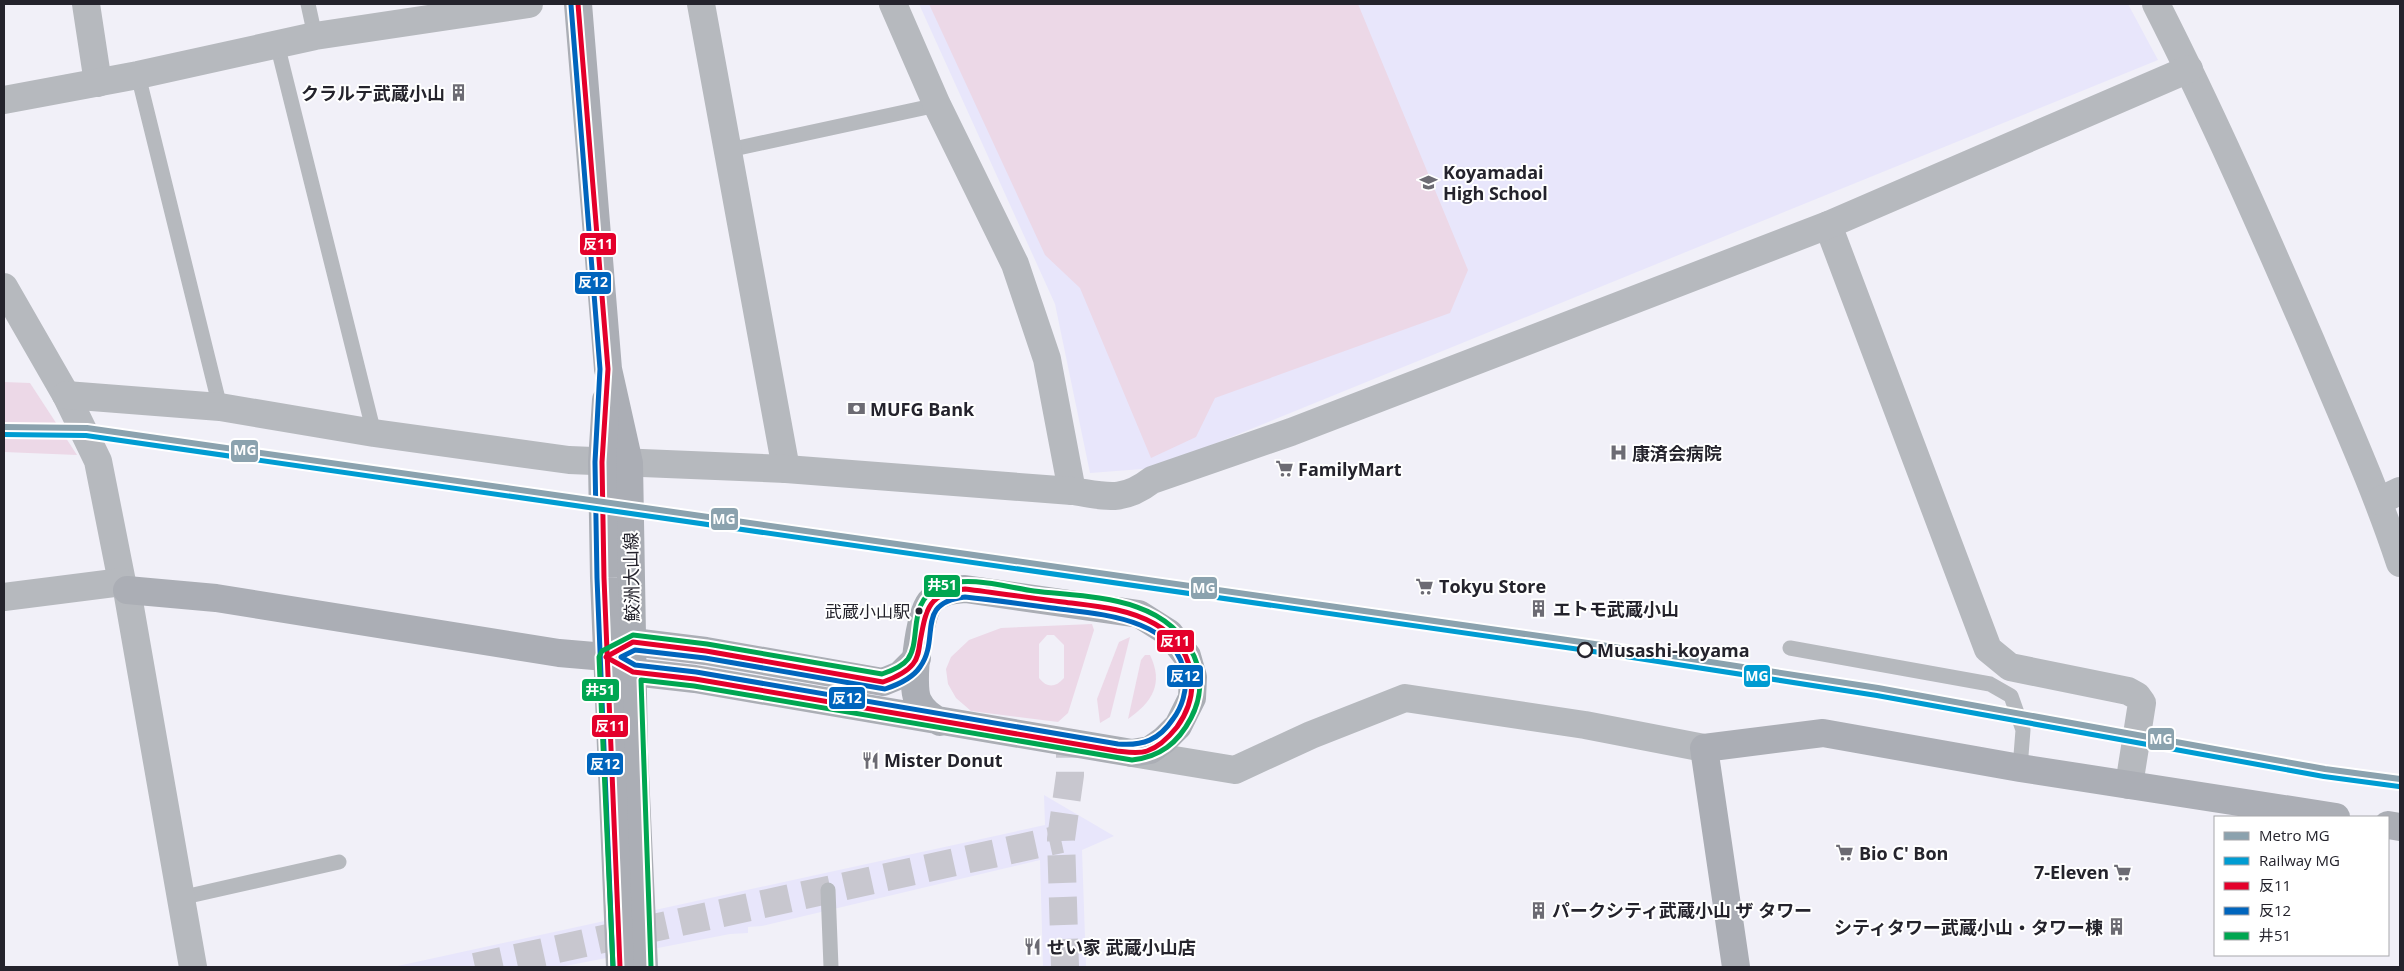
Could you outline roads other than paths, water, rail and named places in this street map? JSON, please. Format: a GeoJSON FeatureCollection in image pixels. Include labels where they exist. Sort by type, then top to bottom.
{"type":"FeatureCollection","features":[{"type":"Feature","properties":{"kind":"street"},"geometry":{"type":"LineString","coordinates":[[86,4],[98,82]]}},
{"type":"Feature","properties":{"kind":"street"},"geometry":{"type":"LineString","coordinates":[[4,100],[138,75],[315,36],[528,4]]}},
{"type":"Feature","properties":{"kind":"street","name":"鮫洲大山線"},"geometry":{"type":"LineString","coordinates":[[578,4],[615,462],[633,642],[644,967]]}},
{"type":"Feature","properties":{"kind":"street"},"geometry":{"type":"LineString","coordinates":[[701,4],[786,469]]}},
{"type":"Feature","properties":{"kind":"street"},"geometry":{"type":"LineString","coordinates":[[893,4],[937,105],[1015,264],[1047,359],[1072,491]]}},
{"type":"Feature","properties":{"kind":"street"},"geometry":{"type":"LineString","coordinates":[[2156,4],[2189,69],[2286,283],[2390,496],[2400,563]]}},
{"type":"Feature","properties":{"kind":"street"},"geometry":{"type":"LineString","coordinates":[[66,395],[220,407],[374,433],[570,460],[786,469],[1072,491],[1117,497],[1139,490],[1152,480],[1291,432],[1828,225],[2189,69]]}},
{"type":"Feature","properties":{"kind":"street"},"geometry":{"type":"LineString","coordinates":[[1828,225],[1988,648],[2010,667],[2128,690],[2137,696],[2142,703],[2129,785]]}},
{"type":"Feature","properties":{"kind":"street"},"geometry":{"type":"LineString","coordinates":[[4,287],[66,395],[98,461],[124,586],[194,967]]}},
{"type":"Feature","properties":{"kind":"street","name":"鮫洲大山線"},"geometry":{"type":"LineString","coordinates":[[615,462],[606,657],[620,967]]}},
{"type":"Feature","properties":{"kind":"street"},"geometry":{"type":"LineString","coordinates":[[4,597],[124,586],[216,598],[559,653],[606,657],[633,672],[704,681],[1236,770],[1311,735],[1405,698],[1585,725],[1704,748],[1823,734],[2020,768],[2330,816]]}},
{"type":"Feature","properties":{"kind":"street"},"geometry":{"type":"LineString","coordinates":[[940,722],[926,714],[917,700],[914,684],[924,614],[935,598],[950,590],[966,589],[1139,614],[1169,633],[1187,656],[1194,677],[1192,698],[1178,726],[1150,750],[1132,753]]}},
{"type":"Feature","properties":{"kind":"street"},"geometry":{"type":"LineString","coordinates":[[606,657],[633,642],[706,651],[883,682],[900,675],[917,658]]}},
{"type":"Feature","properties":{"kind":"street"},"geometry":{"type":"LineString","coordinates":[[1704,748],[1736,967]]}},
{"type":"Feature","properties":{"kind":"lane"},"geometry":{"type":"LineString","coordinates":[[308,4],[315,36]]}},
{"type":"Feature","properties":{"kind":"lane"},"geometry":{"type":"LineString","coordinates":[[277,44],[374,433]]}},
{"type":"Feature","properties":{"kind":"lane"},"geometry":{"type":"LineString","coordinates":[[138,75],[220,407]]}},
{"type":"Feature","properties":{"kind":"lane"},"geometry":{"type":"LineString","coordinates":[[729,150],[937,105]]}},
{"type":"Feature","properties":{"kind":"lane"},"geometry":{"type":"LineString","coordinates":[[1790,648],[1990,684],[2011,696],[2023,730],[2020,768]]}},
{"type":"Feature","properties":{"kind":"lane"},"geometry":{"type":"LineString","coordinates":[[180,898],[340,862]]}},
{"type":"Feature","properties":{"kind":"lane"},"geometry":{"type":"LineString","coordinates":[[828,890],[830,967]]}},
{"type":"Feature","properties":{"kind":"tunnel"},"geometry":{"type":"LineString","coordinates":[[1065,967],[1061,839],[1070,775],[1070,742]]}},
{"type":"Feature","properties":{"kind":"tunnel"},"geometry":{"type":"LineString","coordinates":[[475,967],[1061,839]]}},
{"type":"Feature","properties":{"kind":"metro line","name":"MG"},"geometry":{"type":"LineString","coordinates":[[4,427],[87,428],[1588,643],[1878,688],[2325,769],[2400,779]]}},
{"type":"Feature","properties":{"kind":"rail line","name":"MG"},"geometry":{"type":"LineString","coordinates":[[4,434],[86,435],[1587,650],[1877,695],[2324,776],[2399,786]]}},
{"type":"Feature","properties":{"kind":"place","name":"クラルテ武蔵小山"},"geometry":{"type":"Point","coordinates":[459,93]}},
{"type":"Feature","properties":{"kind":"place","name":"Koyamadai High School"},"geometry":{"type":"Point","coordinates":[1429,182]}},
{"type":"Feature","properties":{"kind":"place","name":"MUFG Bank"},"geometry":{"type":"Point","coordinates":[856,409]}},
{"type":"Feature","properties":{"kind":"place","name":"康済会病院"},"geometry":{"type":"Point","coordinates":[1618,453]}},
{"type":"Feature","properties":{"kind":"place","name":"FamilyMart"},"geometry":{"type":"Point","coordinates":[1284,469]}},
{"type":"Feature","properties":{"kind":"place","name":"Tokyu Store"},"geometry":{"type":"Point","coordinates":[1425,586]}},
{"type":"Feature","properties":{"kind":"place","name":"エトモ武蔵小山"},"geometry":{"type":"Point","coordinates":[1539,609]}},
{"type":"Feature","properties":{"kind":"place","name":"武蔵小山駅"},"geometry":{"type":"Point","coordinates":[919,611]}},
{"type":"Feature","properties":{"kind":"place","name":"Musashi-koyama"},"geometry":{"type":"Point","coordinates":[1585,650]}},
{"type":"Feature","properties":{"kind":"place","name":"Mister Donut"},"geometry":{"type":"Point","coordinates":[870,760]}},
{"type":"Feature","properties":{"kind":"place","name":"Bio C' Bon"},"geometry":{"type":"Point","coordinates":[1845,853]}},
{"type":"Feature","properties":{"kind":"place","name":"7-Eleven"},"geometry":{"type":"Point","coordinates":[2123,872]}},
{"type":"Feature","properties":{"kind":"place","name":"パークシティ武蔵小山 ザ タワー"},"geometry":{"type":"Point","coordinates":[1538,910]}},
{"type":"Feature","properties":{"kind":"place","name":"シティタワー武蔵小山・タワー棟"},"geometry":{"type":"Point","coordinates":[2117,927]}},
{"type":"Feature","properties":{"kind":"place","name":"せい家 武蔵小山店"},"geometry":{"type":"Point","coordinates":[1033,947]}}]}
